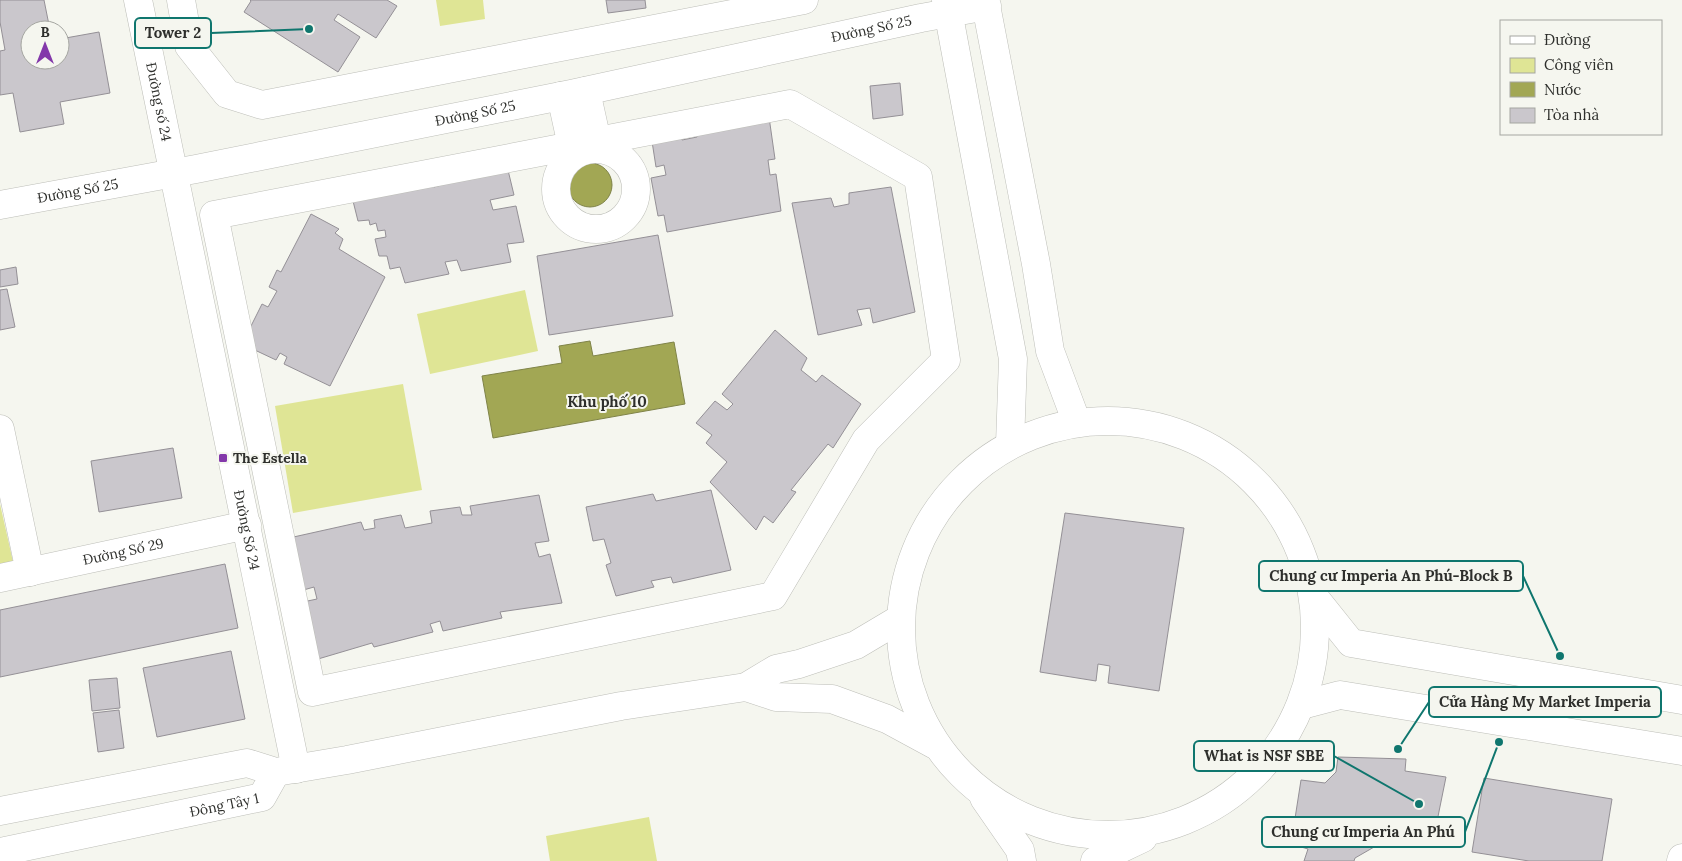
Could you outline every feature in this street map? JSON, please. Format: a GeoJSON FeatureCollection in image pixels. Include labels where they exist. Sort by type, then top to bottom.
{"type":"FeatureCollection","features":[{"type":"Feature","properties":{"kind":"street","name":"Đường số 24"},"geometry":{"type":"LineString","coordinates":[[138,0],[174,173]]}},
{"type":"Feature","properties":{"kind":"street"},"geometry":{"type":"LineString","coordinates":[[181,0],[189,46],[227,94],[262,105],[804,0]]}},
{"type":"Feature","properties":{"kind":"street","name":"Đường Số 25"},"geometry":{"type":"LineString","coordinates":[[0,205],[174,173],[573,94],[948,6],[986,3]]}},
{"type":"Feature","properties":{"kind":"street"},"geometry":{"type":"LineString","coordinates":[[986,3],[1036,264],[1050,351],[1076,423]]}},
{"type":"Feature","properties":{"kind":"street"},"geometry":{"type":"LineString","coordinates":[[948,6],[1013,359],[1010,444]]}},
{"type":"Feature","properties":{"kind":"street"},"geometry":{"type":"LineString","coordinates":[[573,94],[585,145]]}},
{"type":"Feature","properties":{"kind":"street"},"geometry":{"type":"LineString","coordinates":[[790,104],[918,177],[946,360],[866,440],[773,596],[312,692],[214,215],[585,145],[790,104]]}},
{"type":"Feature","properties":{"kind":"street","name":"Đường Số 24"},"geometry":{"type":"LineString","coordinates":[[174,173],[247,525],[286,770]]}},
{"type":"Feature","properties":{"kind":"street"},"geometry":{"type":"LineString","coordinates":[[1022,861],[1020,850],[981,793],[935,745],[906,685],[898,620],[907,569],[927,522],[959,482],[1010,444],[1071,423],[1135,422],[1200,441],[1255,480],[1295,534],[1315,598],[1316,653],[1302,705],[1269,760],[1222,802],[1095,861]]}},
{"type":"Feature","properties":{"kind":"street"},"geometry":{"type":"LineString","coordinates":[[0,429],[30,572]]}},
{"type":"Feature","properties":{"kind":"street","name":"Đường Số 29"},"geometry":{"type":"LineString","coordinates":[[0,578],[247,525]]}},
{"type":"Feature","properties":{"kind":"street"},"geometry":{"type":"LineString","coordinates":[[1315,598],[1351,643],[1682,700]]}},
{"type":"Feature","properties":{"kind":"street"},"geometry":{"type":"LineString","coordinates":[[286,770],[357,758],[620,706],[746,687],[776,669],[799,664],[856,645],[898,620]]}},
{"type":"Feature","properties":{"kind":"street"},"geometry":{"type":"LineString","coordinates":[[746,687],[776,697],[832,699],[887,720],[935,745]]}},
{"type":"Feature","properties":{"kind":"street"},"geometry":{"type":"LineString","coordinates":[[1302,705],[1340,695],[1682,751]]}},
{"type":"Feature","properties":{"kind":"street","name":"Đông Tây 1"},"geometry":{"type":"LineString","coordinates":[[0,811],[247,763],[286,770]]}},
{"type":"Feature","properties":{"kind":"street","name":"Đông Tây 1"},"geometry":{"type":"LineString","coordinates":[[0,852],[262,797],[286,770]]}},
{"type":"Feature","properties":{"kind":"street"},"geometry":{"type":"LineString","coordinates":[[981,793],[1036,823],[1099,836],[1163,828]]}},
{"type":"Feature","properties":{"kind":"green space"},"geometry":{"type":"Polygon","coordinates":[[[436,0],[483,0],[485,19],[440,26],[436,0]]]}},
{"type":"Feature","properties":{"kind":"green space"},"geometry":{"type":"Polygon","coordinates":[[[525,290],[538,351],[430,374],[417,314],[525,290]]]}},
{"type":"Feature","properties":{"kind":"green space"},"geometry":{"type":"Polygon","coordinates":[[[403,384],[422,490],[293,513],[275,406],[403,384]]]}},
{"type":"Feature","properties":{"kind":"green space"},"geometry":{"type":"Polygon","coordinates":[[[0,504],[14,566],[0,569],[0,504]]]}},
{"type":"Feature","properties":{"kind":"green space"},"geometry":{"type":"Polygon","coordinates":[[[649,817],[657,861],[550,861],[546,836],[649,817]]]}},
{"type":"Feature","properties":{"kind":"water"},"geometry":{"type":"Polygon","coordinates":[[[586,163],[594,163],[606,169],[612,185],[606,201],[594,207],[586,207],[574,201],[568,189],[568,181],[574,169],[586,163]]]}},
{"type":"Feature","properties":{"kind":"water"},"geometry":{"type":"Polygon","coordinates":[[[590,341],[593,356],[674,342],[685,404],[493,438],[482,376],[562,363],[559,346],[590,341]]]}},
{"type":"Feature","properties":{"kind":"building"},"geometry":{"type":"Polygon","coordinates":[[[0,0],[44,0],[48,20],[20,20],[20,70],[70,70],[70,37],[99,32],[110,93],[60,102],[64,124],[20,132],[13,93],[0,95],[0,51],[5,50],[0,22],[0,0]]]}},
{"type":"Feature","properties":{"kind":"building"},"geometry":{"type":"Polygon","coordinates":[[[250,0],[387,0],[397,6],[376,38],[338,14],[334,20],[360,37],[338,72],[244,12],[250,0]]]}},
{"type":"Feature","properties":{"kind":"building"},"geometry":{"type":"Polygon","coordinates":[[[606,0],[645,0],[646,8],[608,13],[606,0]]]}},
{"type":"Feature","properties":{"kind":"building"},"geometry":{"type":"Polygon","coordinates":[[[900,83],[903,115],[873,119],[870,86],[900,83]]]}},
{"type":"Feature","properties":{"kind":"building"},"geometry":{"type":"Polygon","coordinates":[[[769,117],[775,159],[768,160],[770,175],[776,174],[781,211],[667,232],[664,215],[658,216],[651,178],[666,175],[664,165],[656,167],[651,135],[680,130],[682,140],[697,137],[695,129],[769,117]]]}},
{"type":"Feature","properties":{"kind":"building"},"geometry":{"type":"Polygon","coordinates":[[[507,166],[514,195],[490,200],[493,210],[516,206],[524,242],[507,244],[511,262],[461,271],[457,260],[445,262],[449,274],[405,283],[400,267],[390,269],[387,256],[379,256],[375,239],[386,237],[385,230],[378,231],[376,223],[370,225],[369,220],[358,221],[353,201],[432,180],[434,187],[507,166]]]}},
{"type":"Feature","properties":{"kind":"building"},"geometry":{"type":"Polygon","coordinates":[[[891,187],[915,312],[873,323],[870,308],[857,310],[862,325],[818,335],[792,203],[831,198],[834,207],[849,204],[849,193],[891,187]]]}},
{"type":"Feature","properties":{"kind":"building"},"geometry":{"type":"Polygon","coordinates":[[[311,214],[339,229],[335,233],[343,239],[339,249],[385,277],[330,386],[284,364],[287,357],[280,353],[276,360],[242,344],[262,304],[268,307],[277,291],[269,287],[277,270],[281,272],[311,214]]]}},
{"type":"Feature","properties":{"kind":"building"},"geometry":{"type":"Polygon","coordinates":[[[658,235],[673,316],[549,335],[537,256],[658,235]]]}},
{"type":"Feature","properties":{"kind":"building"},"geometry":{"type":"Polygon","coordinates":[[[16,267],[18,284],[0,287],[0,270],[16,267]]]}},
{"type":"Feature","properties":{"kind":"building"},"geometry":{"type":"Polygon","coordinates":[[[7,289],[15,327],[0,330],[0,290],[7,289]]]}},
{"type":"Feature","properties":{"kind":"building"},"geometry":{"type":"Polygon","coordinates":[[[775,330],[807,358],[801,370],[816,382],[822,375],[861,404],[833,448],[828,444],[791,490],[796,492],[773,523],[764,516],[756,530],[710,482],[727,462],[706,443],[712,435],[696,423],[715,401],[727,410],[733,404],[722,394],[775,330]]]}},
{"type":"Feature","properties":{"kind":"building"},"geometry":{"type":"Polygon","coordinates":[[[173,448],[182,498],[99,512],[91,461],[173,448]]]}},
{"type":"Feature","properties":{"kind":"building"},"geometry":{"type":"Polygon","coordinates":[[[711,490],[731,570],[673,583],[671,577],[651,581],[654,587],[616,596],[606,565],[611,563],[604,539],[593,541],[586,507],[653,494],[656,501],[711,490]]]}},
{"type":"Feature","properties":{"kind":"building"},"geometry":{"type":"Polygon","coordinates":[[[539,495],[549,541],[535,543],[539,557],[550,554],[562,603],[500,612],[502,618],[443,631],[440,621],[430,624],[433,632],[374,647],[372,643],[318,659],[303,602],[317,599],[314,587],[300,591],[289,538],[361,522],[364,530],[375,528],[374,520],[401,515],[405,528],[432,523],[430,511],[460,507],[462,515],[472,515],[470,506],[539,495]]]}},
{"type":"Feature","properties":{"kind":"building"},"geometry":{"type":"Polygon","coordinates":[[[1065,513],[1184,528],[1159,691],[1108,683],[1110,666],[1098,664],[1096,681],[1040,672],[1065,513]]]}},
{"type":"Feature","properties":{"kind":"building"},"geometry":{"type":"Polygon","coordinates":[[[225,564],[238,628],[0,677],[0,610],[225,564]]]}},
{"type":"Feature","properties":{"kind":"building"},"geometry":{"type":"Polygon","coordinates":[[[231,651],[245,719],[157,737],[143,668],[231,651]]]}},
{"type":"Feature","properties":{"kind":"building"},"geometry":{"type":"Polygon","coordinates":[[[117,678],[120,708],[92,711],[89,680],[117,678]]]}},
{"type":"Feature","properties":{"kind":"building"},"geometry":{"type":"Polygon","coordinates":[[[119,710],[124,748],[98,752],[93,713],[119,710]]]}},
{"type":"Feature","properties":{"kind":"building"},"geometry":{"type":"Polygon","coordinates":[[[1338,757],[1406,759],[1405,771],[1446,777],[1432,846],[1388,839],[1355,858],[1354,861],[1304,861],[1308,849],[1291,844],[1301,780],[1325,783],[1336,772],[1338,757]]]}},
{"type":"Feature","properties":{"kind":"building"},"geometry":{"type":"Polygon","coordinates":[[[1484,778],[1612,799],[1602,861],[1529,861],[1472,852],[1484,778]]]}},
{"type":"Feature","properties":{"kind":"place","name":"Tower 2"},"geometry":{"type":"Point","coordinates":[309,29]}},
{"type":"Feature","properties":{"kind":"place","name":"The Estella"},"geometry":{"type":"Point","coordinates":[223,458]}},
{"type":"Feature","properties":{"kind":"place","name":"Chung cư Imperia An Phú-Block B"},"geometry":{"type":"Point","coordinates":[1560,656]}},
{"type":"Feature","properties":{"kind":"place","name":"Chung cư Imperia An Phú"},"geometry":{"type":"Point","coordinates":[1499,742]}},
{"type":"Feature","properties":{"kind":"place","name":"Cửa Hàng My Market Imperia"},"geometry":{"type":"Point","coordinates":[1398,749]}},
{"type":"Feature","properties":{"kind":"place","name":"What is NSF SBE"},"geometry":{"type":"Point","coordinates":[1419,804]}},
{"type":"Feature","properties":{"kind":"district","name":"Khu phố 10"},"geometry":{"type":"Point","coordinates":[607,402]}}]}
